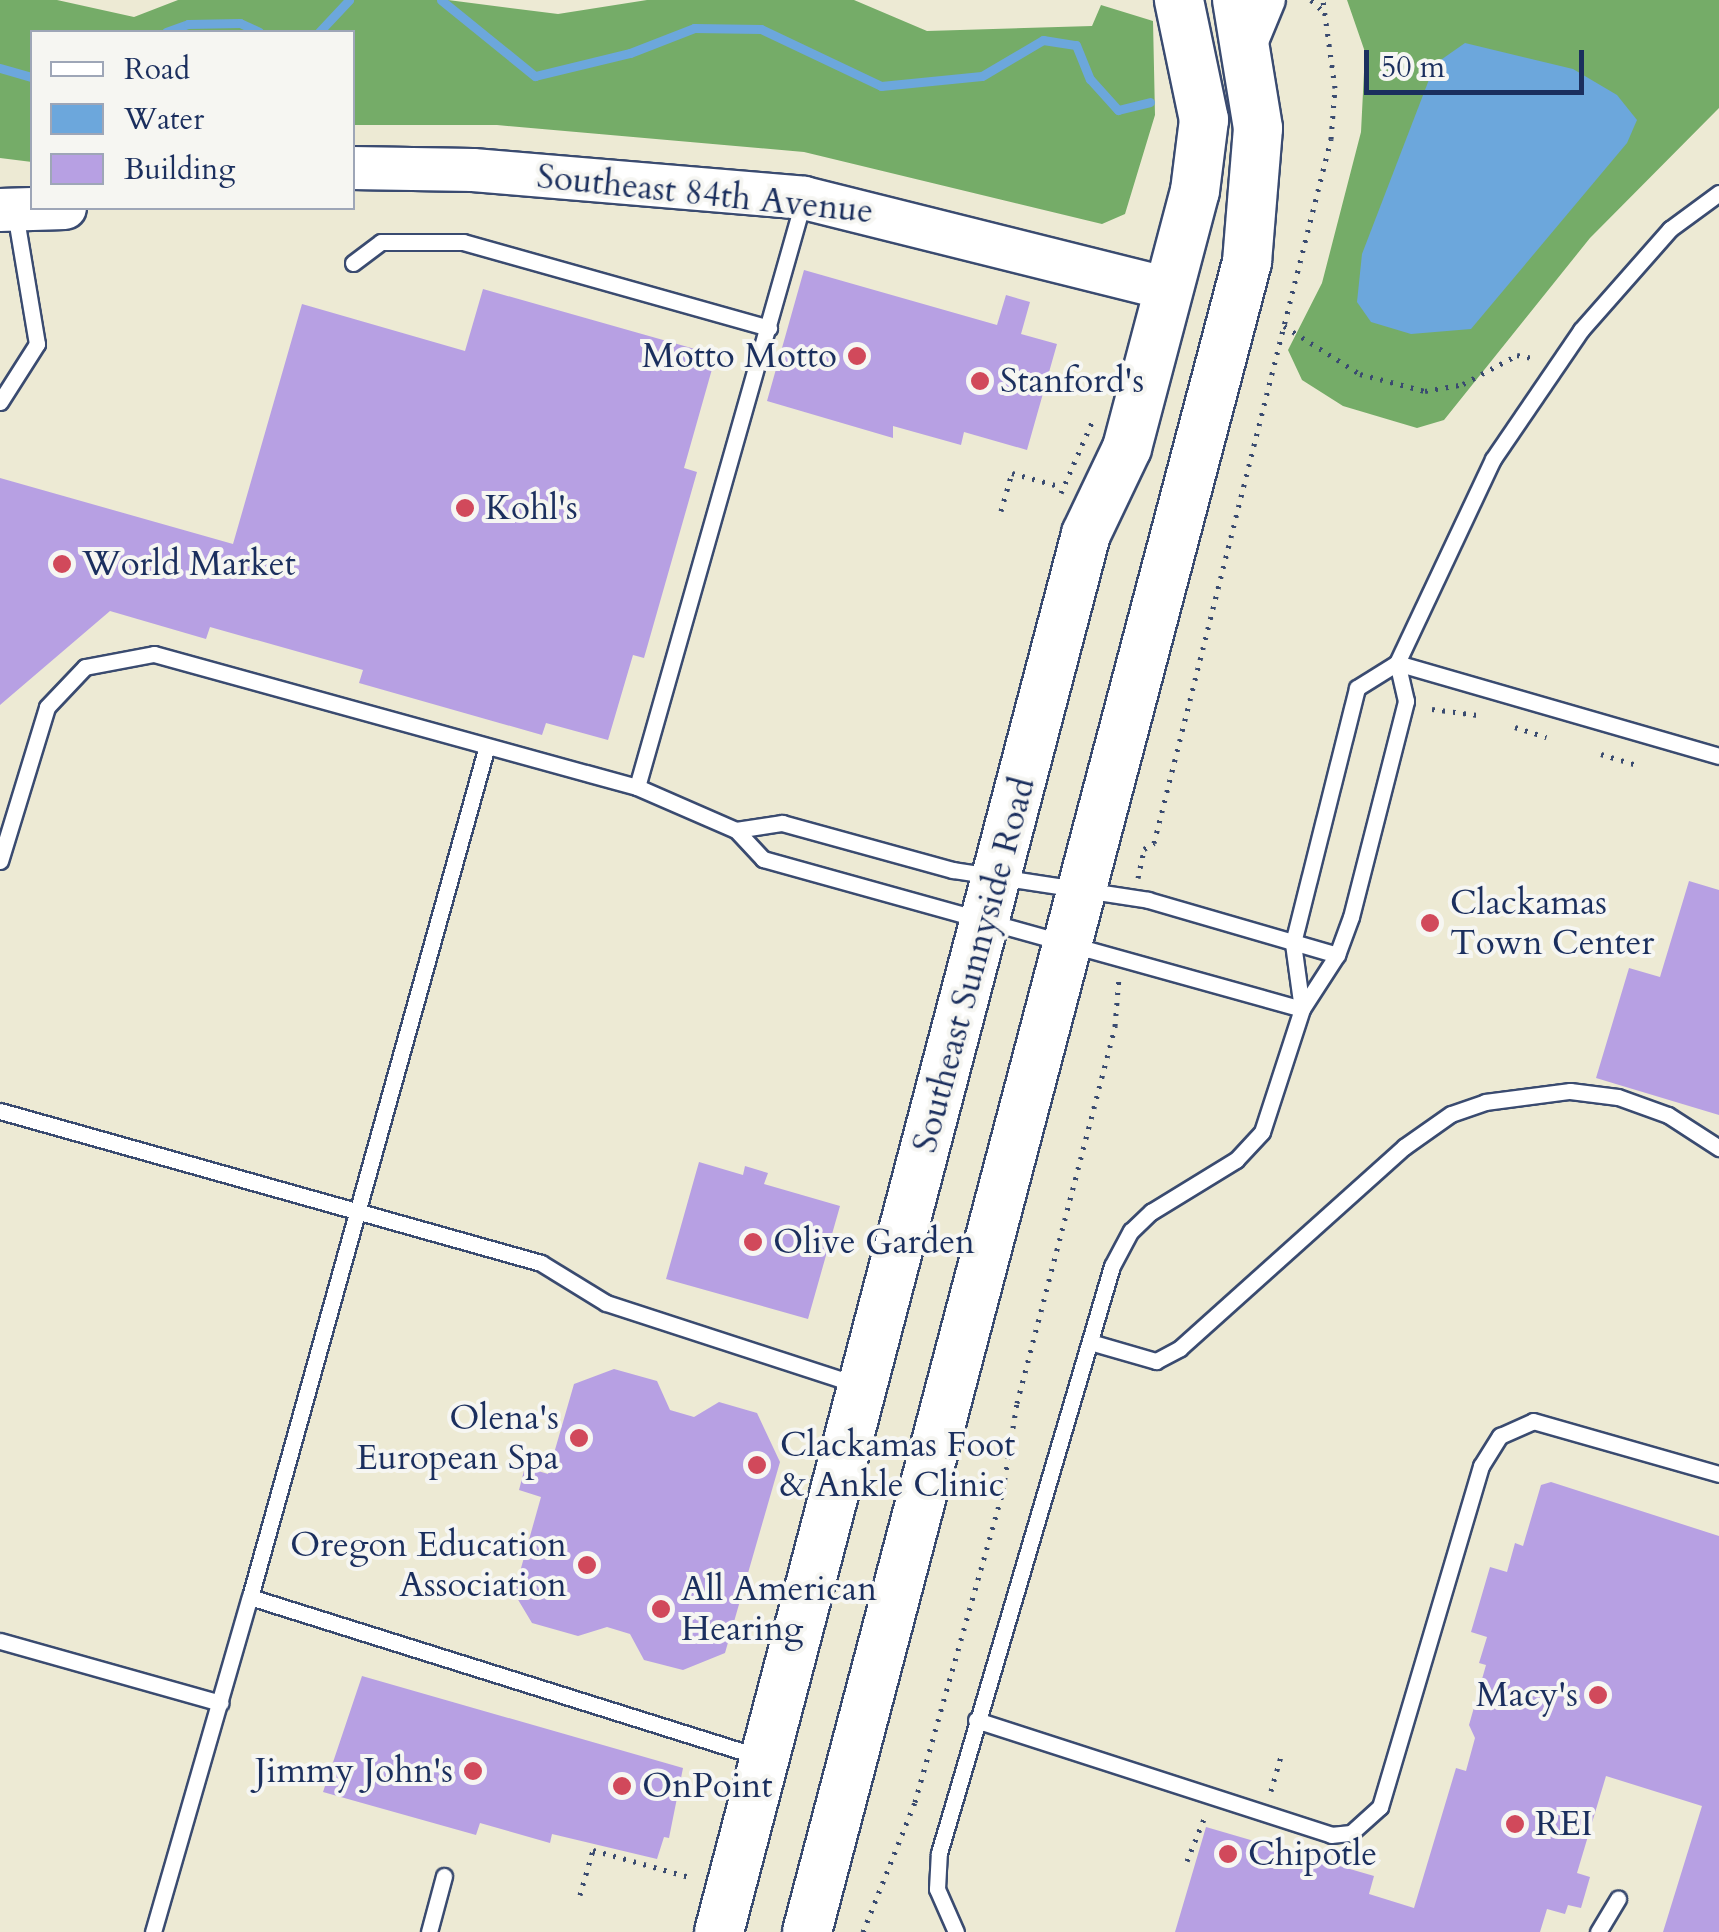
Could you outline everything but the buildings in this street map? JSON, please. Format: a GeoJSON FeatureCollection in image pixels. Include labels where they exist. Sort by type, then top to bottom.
{"type":"FeatureCollection","features":[{"type":"Feature","properties":{"kind":"main road","name":"Southeast Sunnyside Road"},"geometry":{"type":"LineString","coordinates":[[719,1932],[1086,534],[1126,448],[1194,191],[1204,120],[1179,0]]}},
{"type":"Feature","properties":{"kind":"main road"},"geometry":{"type":"LineString","coordinates":[[807,1932],[1247,262],[1259,166],[1250,51],[1237,0]]}},
{"type":"Feature","properties":{"kind":"street"},"geometry":{"type":"LineString","coordinates":[[1250,51],[1270,0]]}},
{"type":"Feature","properties":{"kind":"street","name":"Southeast 84th Avenue"},"geometry":{"type":"LineString","coordinates":[[355,168],[472,170],[804,198],[1168,289]]}},
{"type":"Feature","properties":{"kind":"lane"},"geometry":{"type":"LineString","coordinates":[[1302,1009],[1292,943],[1356,688],[1397,664],[1466,509],[1555,362],[1670,229],[1719,193]]}},
{"type":"Feature","properties":{"kind":"lane"},"geometry":{"type":"LineString","coordinates":[[637,786],[804,198]]}},
{"type":"Feature","properties":{"kind":"lane"},"geometry":{"type":"LineString","coordinates":[[0,402],[36,344],[7,211]]}},
{"type":"Feature","properties":{"kind":"lane"},"geometry":{"type":"LineString","coordinates":[[354,263],[381,242],[464,242],[769,328]]}},
{"type":"Feature","properties":{"kind":"lane"},"geometry":{"type":"LineString","coordinates":[[0,861],[47,707],[85,667],[114,656],[154,654],[637,786],[736,830],[764,859],[991,898],[1082,890],[1134,898],[1337,955]]}},
{"type":"Feature","properties":{"kind":"lane"},"geometry":{"type":"LineString","coordinates":[[1397,664],[1719,756]]}},
{"type":"Feature","properties":{"kind":"lane"},"geometry":{"type":"LineString","coordinates":[[956,1932],[937,1889],[939,1853],[1112,1266],[1131,1230],[1236,1160],[1262,1132],[1282,1089],[1302,1009],[1337,955],[1406,702],[1397,664]]}},
{"type":"Feature","properties":{"kind":"lane"},"geometry":{"type":"LineString","coordinates":[[154,1932],[487,746]]}},
{"type":"Feature","properties":{"kind":"lane"},"geometry":{"type":"LineString","coordinates":[[736,830],[782,823],[991,898],[1068,943],[1302,1009]]}},
{"type":"Feature","properties":{"kind":"lane"},"geometry":{"type":"LineString","coordinates":[[1090,1342],[1156,1361],[1180,1348],[1404,1147],[1451,1114],[1485,1102],[1570,1090],[1618,1096],[1668,1114],[1719,1148]]}},
{"type":"Feature","properties":{"kind":"lane"},"geometry":{"type":"LineString","coordinates":[[0,1111],[541,1263],[606,1304],[862,1386]]}},
{"type":"Feature","properties":{"kind":"lane"},"geometry":{"type":"LineString","coordinates":[[976,1720],[1330,1835],[1351,1833],[1380,1808],[1481,1466],[1500,1436],[1534,1421],[1719,1474]]}},
{"type":"Feature","properties":{"kind":"lane"},"geometry":{"type":"LineString","coordinates":[[250,1597],[764,1759]]}},
{"type":"Feature","properties":{"kind":"lane"},"geometry":{"type":"LineString","coordinates":[[0,1641],[220,1702]]}},
{"type":"Feature","properties":{"kind":"lane"},"geometry":{"type":"LineString","coordinates":[[429,1932],[444,1876]]}},
{"type":"Feature","properties":{"kind":"lane"},"geometry":{"type":"LineString","coordinates":[[1598,1932],[1618,1899]]}},
{"type":"Feature","properties":{"kind":"path"},"geometry":{"type":"LineString","coordinates":[[1311,0],[1325,13]]}},
{"type":"Feature","properties":{"kind":"path"},"geometry":{"type":"LineString","coordinates":[[1134,898],[1332,139],[1336,88],[1323,0]]}},
{"type":"Feature","properties":{"kind":"path"},"geometry":{"type":"LineString","coordinates":[[1283,325],[1360,374],[1425,392],[1462,384],[1517,355]]}},
{"type":"Feature","properties":{"kind":"path"},"geometry":{"type":"LineString","coordinates":[[1001,511],[1012,473],[1062,487]]}},
{"type":"Feature","properties":{"kind":"path"},"geometry":{"type":"LineString","coordinates":[[1432,709],[1478,715]]}},
{"type":"Feature","properties":{"kind":"path"},"geometry":{"type":"LineString","coordinates":[[1515,727],[1546,737]]}},
{"type":"Feature","properties":{"kind":"path"},"geometry":{"type":"LineString","coordinates":[[1601,754],[1637,765]]}},
{"type":"Feature","properties":{"kind":"path"},"geometry":{"type":"LineString","coordinates":[[863,1932],[915,1802],[1003,1490],[1017,1403],[1116,1026],[1122,958]]}},
{"type":"Feature","properties":{"kind":"path"},"geometry":{"type":"LineString","coordinates":[[1271,1791],[1280,1757]]}},
{"type":"Feature","properties":{"kind":"path"},"geometry":{"type":"LineString","coordinates":[[1186,1861],[1204,1819]]}},
{"type":"Feature","properties":{"kind":"path"},"geometry":{"type":"LineString","coordinates":[[580,1895],[592,1850],[696,1879]]}},
{"type":"Feature","properties":{"kind":"green space"},"geometry":{"type":"Polygon","coordinates":[[[0,0],[57,0],[134,17],[178,0],[448,0],[558,14],[647,0],[854,0],[927,31],[1092,26],[1101,5],[1153,21],[1155,115],[1125,214],[1102,224],[804,152],[497,125],[355,125],[355,30],[30,30],[30,162],[0,158],[0,0]]]}},
{"type":"Feature","properties":{"kind":"green space"},"geometry":{"type":"Polygon","coordinates":[[[1347,0],[1719,0],[1719,108],[1590,238],[1444,420],[1417,428],[1343,406],[1302,380],[1288,350],[1322,283],[1361,132],[1365,52],[1347,0]]]}},
{"type":"Feature","properties":{"kind":"water"},"geometry":{"type":"Polygon","coordinates":[[[1465,43],[1573,69],[1617,95],[1637,120],[1627,143],[1471,329],[1411,334],[1371,322],[1357,302],[1362,254],[1435,64],[1465,43]]]}},
{"type":"Feature","properties":{"kind":"waterway"},"geometry":{"type":"LineString","coordinates":[[321,30],[349,0]]}},
{"type":"Feature","properties":{"kind":"waterway"},"geometry":{"type":"LineString","coordinates":[[441,0],[535,76],[630,53],[694,28],[761,29],[881,86],[982,76],[1043,40],[1076,45],[1090,79],[1118,110],[1150,102]]}},
{"type":"Feature","properties":{"kind":"waterway"},"geometry":{"type":"LineString","coordinates":[[172,30],[188,24],[240,23],[255,30]]}},
{"type":"Feature","properties":{"kind":"waterway"},"geometry":{"type":"LineString","coordinates":[[0,68],[30,76]]}},
{"type":"Feature","properties":{"kind":"place","name":"Motto Motto"},"geometry":{"type":"Point","coordinates":[857,356]}},
{"type":"Feature","properties":{"kind":"place","name":"Stanford's"},"geometry":{"type":"Point","coordinates":[980,381]}},
{"type":"Feature","properties":{"kind":"place","name":"Kohl's"},"geometry":{"type":"Point","coordinates":[465,508]}},
{"type":"Feature","properties":{"kind":"place","name":"World Market"},"geometry":{"type":"Point","coordinates":[62,564]}},
{"type":"Feature","properties":{"kind":"place","name":"Clackamas Town Center"},"geometry":{"type":"Point","coordinates":[1430,923]}},
{"type":"Feature","properties":{"kind":"place","name":"Olive Garden"},"geometry":{"type":"Point","coordinates":[753,1242]}},
{"type":"Feature","properties":{"kind":"place","name":"Olena's European Spa"},"geometry":{"type":"Point","coordinates":[579,1438]}},
{"type":"Feature","properties":{"kind":"place","name":"Clackamas Foot & Ankle Clinic"},"geometry":{"type":"Point","coordinates":[757,1465]}},
{"type":"Feature","properties":{"kind":"place","name":"Oregon Education Association"},"geometry":{"type":"Point","coordinates":[587,1565]}},
{"type":"Feature","properties":{"kind":"place","name":"All American Hearing"},"geometry":{"type":"Point","coordinates":[661,1609]}},
{"type":"Feature","properties":{"kind":"place","name":"Macy's"},"geometry":{"type":"Point","coordinates":[1598,1695]}},
{"type":"Feature","properties":{"kind":"place","name":"Jimmy John's"},"geometry":{"type":"Point","coordinates":[473,1771]}},
{"type":"Feature","properties":{"kind":"place","name":"OnPoint"},"geometry":{"type":"Point","coordinates":[622,1786]}},
{"type":"Feature","properties":{"kind":"place","name":"REI"},"geometry":{"type":"Point","coordinates":[1515,1824]}},
{"type":"Feature","properties":{"kind":"place","name":"Chipotle"},"geometry":{"type":"Point","coordinates":[1228,1854]}}]}
